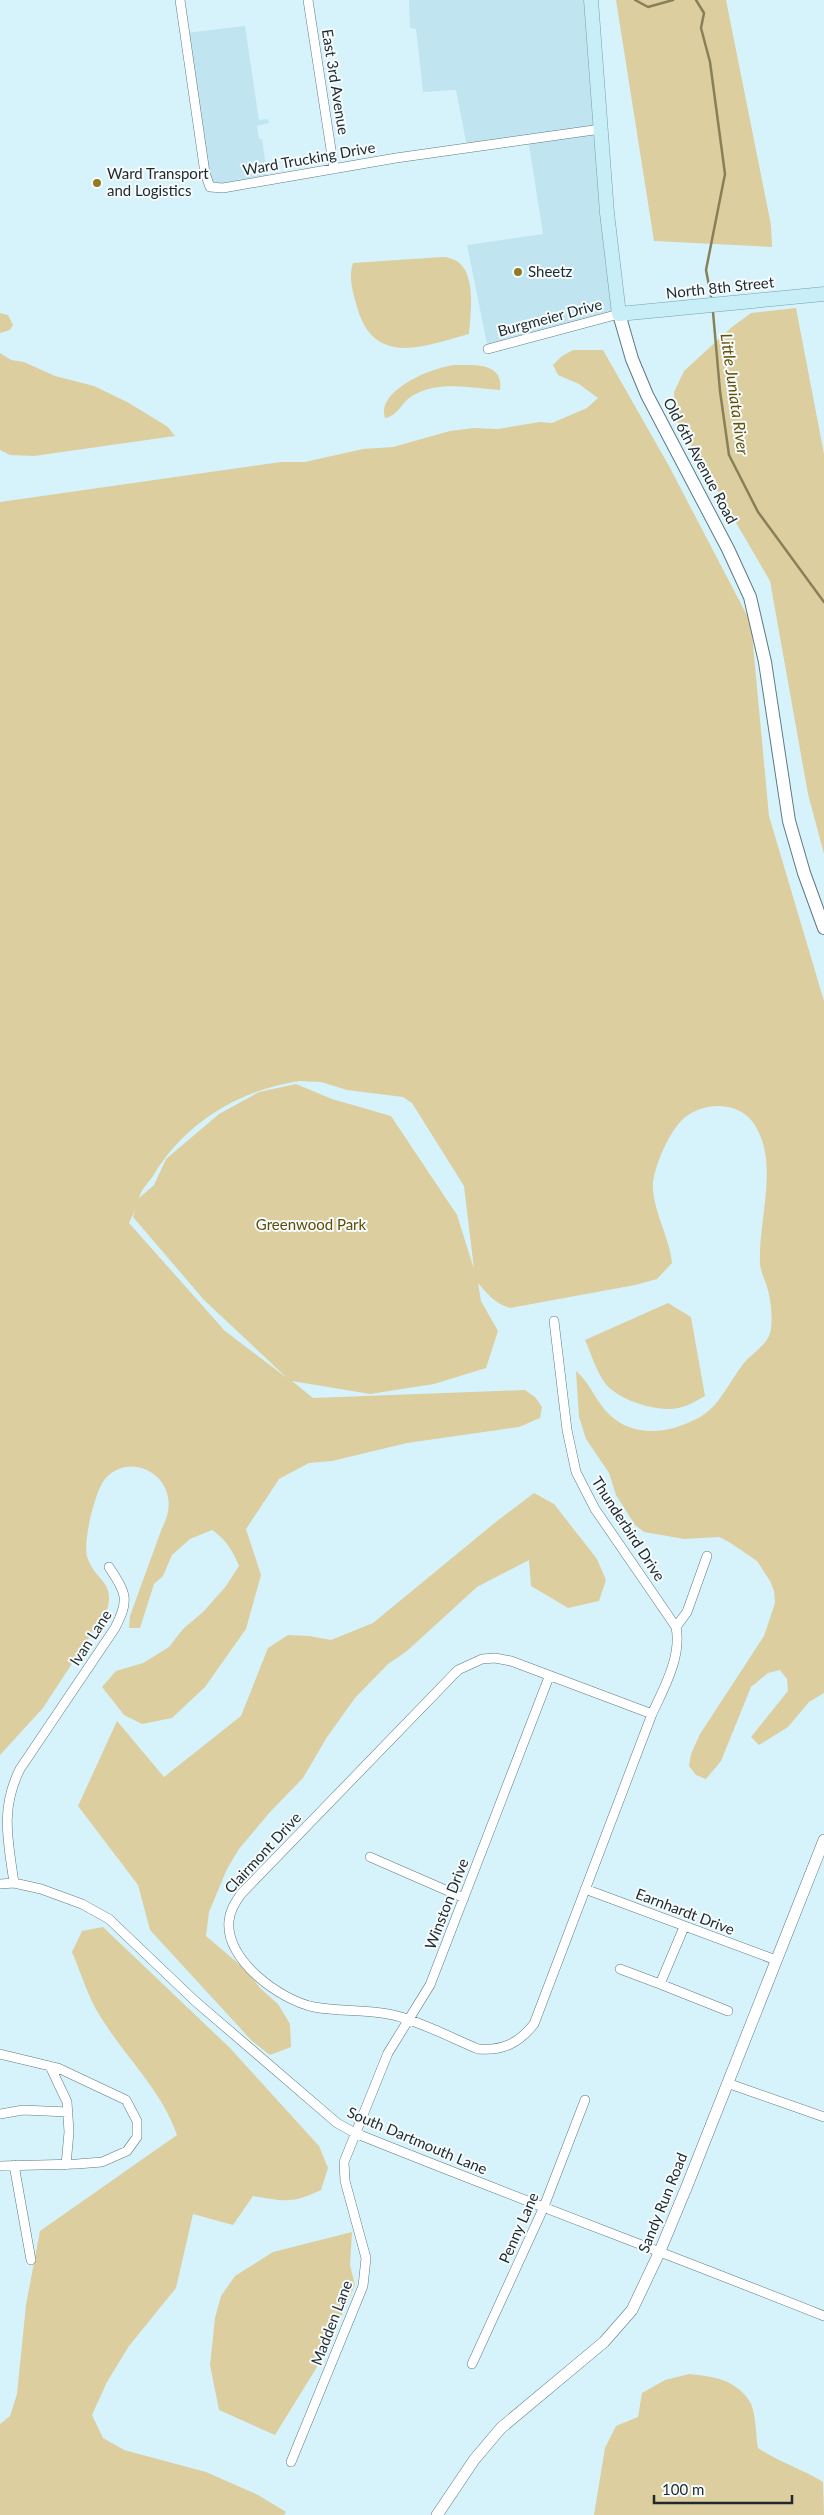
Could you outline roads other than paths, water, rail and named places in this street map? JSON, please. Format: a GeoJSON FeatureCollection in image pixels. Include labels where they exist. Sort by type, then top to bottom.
{"type":"FeatureCollection","features":[{"type":"Feature","properties":{"kind":"main road","name":"Old 6th Avenue Road"},"geometry":{"type":"LineString","coordinates":[[591,0],[607,213],[619,314],[632,359],[648,395],[728,549],[750,598],[762,646],[791,828],[804,873],[824,928]]}},
{"type":"Feature","properties":{"kind":"main road","name":"North 8th Street"},"geometry":{"type":"LineString","coordinates":[[619,314],[824,294]]}},
{"type":"Feature","properties":{"kind":"street","name":"Ward Trucking Drive"},"geometry":{"type":"LineString","coordinates":[[180,0],[205,173],[210,187],[223,188],[476,146],[601,129]]}},
{"type":"Feature","properties":{"kind":"street","name":"East 3rd Avenue"},"geometry":{"type":"LineString","coordinates":[[308,0],[334,169]]}},
{"type":"Feature","properties":{"kind":"street","name":"Burgmeier Drive"},"geometry":{"type":"LineString","coordinates":[[488,349],[619,314]]}},
{"type":"Feature","properties":{"kind":"street","name":"Thunderbird Drive"},"geometry":{"type":"LineString","coordinates":[[554,1322],[567,1430],[576,1472],[595,1509],[676,1627]]}},
{"type":"Feature","properties":{"kind":"street"},"geometry":{"type":"LineString","coordinates":[[676,1627],[687,1612],[707,1556]]}},
{"type":"Feature","properties":{"kind":"street","name":"Ivan Lane"},"geometry":{"type":"LineString","coordinates":[[14,1883],[6,1819],[8,1794],[20,1769],[124,1612],[126,1598],[124,1590],[109,1567]]}},
{"type":"Feature","properties":{"kind":"street","name":"Clairmont Drive"},"geometry":{"type":"LineString","coordinates":[[652,1714],[549,1677],[511,1661],[495,1658],[482,1659],[458,1670],[241,1894],[232,1908],[229,1922],[230,1934],[245,1963],[262,1981],[285,1996],[314,2007],[395,2015],[478,2049],[490,2050],[515,2043],[534,2024],[676,1654],[678,1639],[676,1627]]}},
{"type":"Feature","properties":{"kind":"street","name":"Winston Drive"},"geometry":{"type":"LineString","coordinates":[[355,2133],[388,2053],[430,1986],[549,1677]]}},
{"type":"Feature","properties":{"kind":"street","name":"Sandy Run Road"},"geometry":{"type":"LineString","coordinates":[[438,2515],[474,2460],[501,2428],[615,2331],[639,2297],[660,2251],[824,1840]]}},
{"type":"Feature","properties":{"kind":"street"},"geometry":{"type":"LineString","coordinates":[[370,1857],[464,1898]]}},
{"type":"Feature","properties":{"kind":"street","name":"South Dartmouth Lane"},"geometry":{"type":"LineString","coordinates":[[0,1884],[14,1883],[68,1898],[109,1919],[195,2001],[337,2123],[355,2133],[543,2209],[660,2251],[824,2316]]}},
{"type":"Feature","properties":{"kind":"street","name":"Earnhardt Drive"},"geometry":{"type":"LineString","coordinates":[[585,1888],[684,1927],[776,1960]]}},
{"type":"Feature","properties":{"kind":"street"},"geometry":{"type":"LineString","coordinates":[[660,1984],[684,1927]]}},
{"type":"Feature","properties":{"kind":"street"},"geometry":{"type":"LineString","coordinates":[[620,1969],[728,2011]]}},
{"type":"Feature","properties":{"kind":"street"},"geometry":{"type":"LineString","coordinates":[[0,2054],[50,2066],[126,2100],[137,2121],[137,2137],[127,2151],[102,2162],[66,2165],[0,2166]]}},
{"type":"Feature","properties":{"kind":"street"},"geometry":{"type":"LineString","coordinates":[[50,2066],[67,2102],[69,2132],[66,2165]]}},
{"type":"Feature","properties":{"kind":"street"},"geometry":{"type":"LineString","coordinates":[[727,2083],[824,2117]]}},
{"type":"Feature","properties":{"kind":"street","name":"Penny Lane"},"geometry":{"type":"LineString","coordinates":[[472,2364],[543,2209],[585,2100]]}},
{"type":"Feature","properties":{"kind":"street"},"geometry":{"type":"LineString","coordinates":[[0,2114],[23,2110],[68,2112]]}},
{"type":"Feature","properties":{"kind":"street","name":"Madden Lane"},"geometry":{"type":"LineString","coordinates":[[291,2462],[363,2286],[366,2258],[345,2181],[344,2162],[355,2133]]}},
{"type":"Feature","properties":{"kind":"street"},"geometry":{"type":"LineString","coordinates":[[14,2165],[31,2260]]}},
{"type":"Feature","properties":{"kind":"waterway","name":"Little Juniata River"},"geometry":{"type":"LineString","coordinates":[[635,0],[648,7],[673,0]]}},
{"type":"Feature","properties":{"kind":"waterway","name":"Little Juniata River"},"geometry":{"type":"LineString","coordinates":[[696,0],[704,13],[701,28],[710,62],[725,174],[706,270],[711,296]]}},
{"type":"Feature","properties":{"kind":"waterway","name":"Little Juniata River"},"geometry":{"type":"LineString","coordinates":[[713,312],[720,391],[729,455],[758,512],[824,602]]}},
{"type":"Feature","properties":{"kind":"place","name":"Ward Transport and Logistics"},"geometry":{"type":"Point","coordinates":[97,183]}},
{"type":"Feature","properties":{"kind":"place","name":"Sheetz"},"geometry":{"type":"Point","coordinates":[518,272]}},
{"type":"Feature","properties":{"kind":"park label","name":"Greenwood Park"},"geometry":{"type":"Point","coordinates":[311,1225]}}]}
